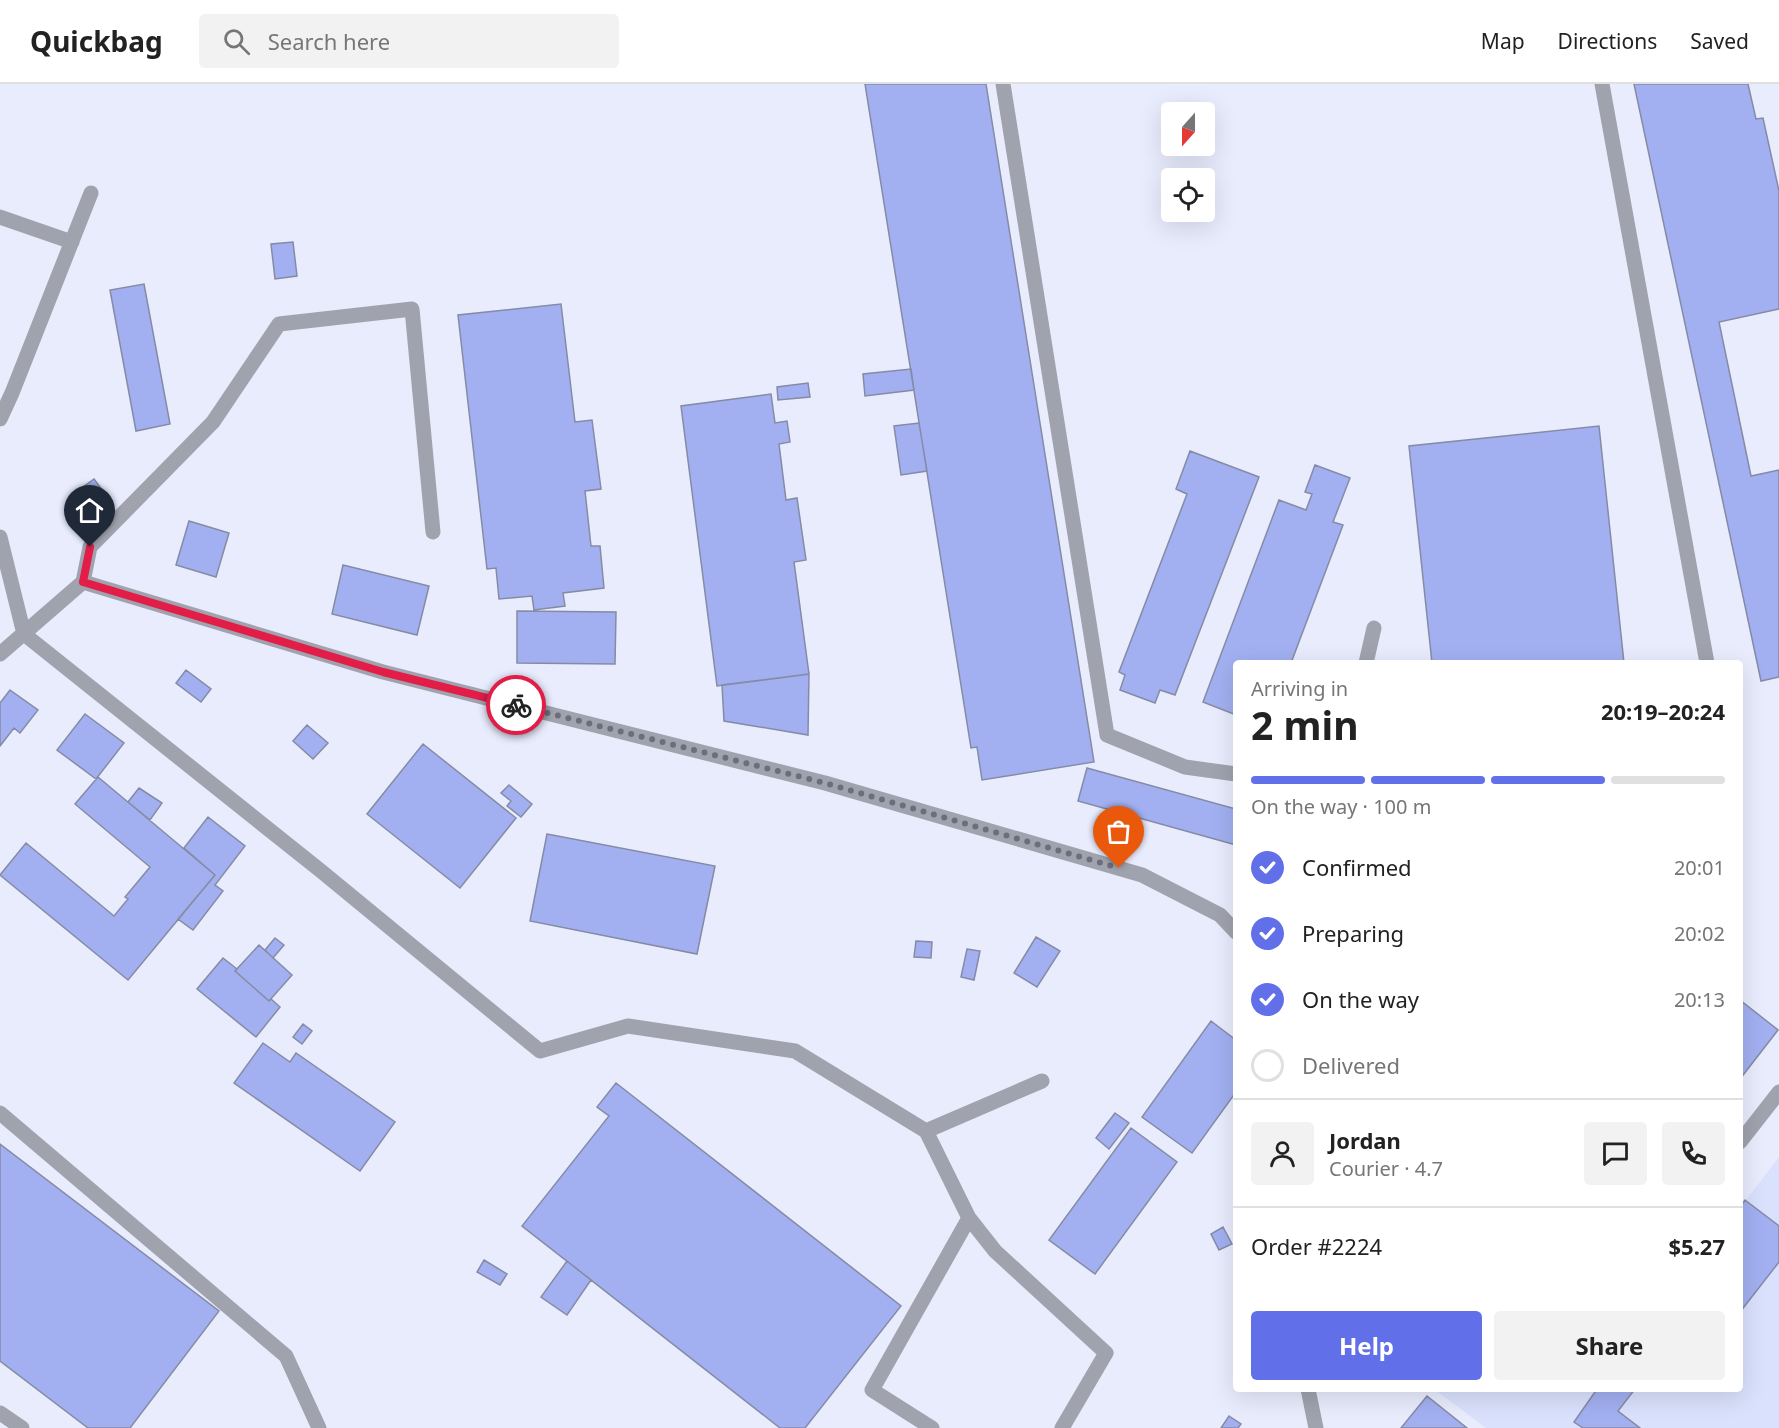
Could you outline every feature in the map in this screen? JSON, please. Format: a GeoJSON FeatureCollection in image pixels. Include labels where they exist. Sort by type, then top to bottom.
{"type":"FeatureCollection","features":[{"type":"Feature","properties":{"kind":"lane"},"geometry":{"type":"LineString","coordinates":[[1003,84],[1107,735],[1185,767],[1233,774]]}},
{"type":"Feature","properties":{"kind":"lane"},"geometry":{"type":"LineString","coordinates":[[1602,84],[1706,660]]}},
{"type":"Feature","properties":{"kind":"lane"},"geometry":{"type":"LineString","coordinates":[[0,419],[91,193]]}},
{"type":"Feature","properties":{"kind":"lane"},"geometry":{"type":"LineString","coordinates":[[0,217],[72,242]]}},
{"type":"Feature","properties":{"kind":"lane"},"geometry":{"type":"LineString","coordinates":[[0,654],[83,582],[90,547],[213,422],[279,324],[412,309],[433,532]]}},
{"type":"Feature","properties":{"kind":"lane"},"geometry":{"type":"LineString","coordinates":[[0,537],[24,634],[321,871],[540,1051],[628,1026],[795,1051],[926,1131],[969,1218],[995,1251],[1106,1353],[1062,1428]]}},
{"type":"Feature","properties":{"kind":"lane"},"geometry":{"type":"LineString","coordinates":[[83,582],[383,672],[825,783],[1142,875],[1220,915],[1233,929]]}},
{"type":"Feature","properties":{"kind":"lane"},"geometry":{"type":"LineString","coordinates":[[1367,660],[1374,628]]}},
{"type":"Feature","properties":{"kind":"lane"},"geometry":{"type":"LineString","coordinates":[[926,1131],[1042,1081]]}},
{"type":"Feature","properties":{"kind":"lane"},"geometry":{"type":"LineString","coordinates":[[1743,1138],[1779,1092]]}},
{"type":"Feature","properties":{"kind":"lane"},"geometry":{"type":"LineString","coordinates":[[0,1113],[286,1356],[318,1428]]}},
{"type":"Feature","properties":{"kind":"lane"},"geometry":{"type":"LineString","coordinates":[[932,1428],[872,1390],[969,1218]]}},
{"type":"Feature","properties":{"kind":"lane"},"geometry":{"type":"LineString","coordinates":[[1309,1392],[1316,1428]]}},
{"type":"Feature","properties":{"kind":"lane"},"geometry":{"type":"LineString","coordinates":[[0,1413],[22,1428]]}},
{"type":"Feature","properties":{"kind":"shaded area"},"geometry":{"type":"Polygon","coordinates":[[[1779,1157],[1779,1428],[1486,1428],[1438,1392],[1743,1392],[1743,1204],[1779,1157]]]}},
{"type":"Feature","properties":{"kind":"building"},"geometry":{"type":"Polygon","coordinates":[[[865,84],[986,84],[1094,762],[982,780],[977,747],[971,748],[865,84]]]}},
{"type":"Feature","properties":{"kind":"building"},"geometry":{"type":"Polygon","coordinates":[[[1634,84],[1748,84],[1756,119],[1763,118],[1779,191],[1779,309],[1719,322],[1751,476],[1779,470],[1779,677],[1761,681],[1634,84]]]}},
{"type":"Feature","properties":{"kind":"building"},"geometry":{"type":"Polygon","coordinates":[[[293,242],[297,276],[275,279],[271,244],[293,242]]]}},
{"type":"Feature","properties":{"kind":"building"},"geometry":{"type":"Polygon","coordinates":[[[144,284],[170,424],[136,431],[110,290],[144,284]]]}},
{"type":"Feature","properties":{"kind":"building"},"geometry":{"type":"Polygon","coordinates":[[[561,304],[575,422],[592,420],[601,489],[585,491],[591,546],[600,546],[604,588],[563,593],[565,606],[534,610],[532,596],[499,599],[496,568],[487,569],[458,315],[561,304]]]}},
{"type":"Feature","properties":{"kind":"building"},"geometry":{"type":"Polygon","coordinates":[[[911,369],[914,390],[865,396],[863,374],[911,369]]]}},
{"type":"Feature","properties":{"kind":"building"},"geometry":{"type":"Polygon","coordinates":[[[808,383],[810,397],[778,400],[777,387],[808,383]]]}},
{"type":"Feature","properties":{"kind":"building"},"geometry":{"type":"Polygon","coordinates":[[[771,394],[775,423],[787,421],[790,442],[779,444],[786,500],[797,498],[806,560],[794,562],[809,674],[717,686],[681,406],[771,394]]]}},
{"type":"Feature","properties":{"kind":"building"},"geometry":{"type":"Polygon","coordinates":[[[919,423],[927,471],[901,475],[894,426],[919,423]]]}},
{"type":"Feature","properties":{"kind":"building"},"geometry":{"type":"Polygon","coordinates":[[[1599,426],[1624,660],[1432,660],[1409,446],[1599,426]]]}},
{"type":"Feature","properties":{"kind":"building"},"geometry":{"type":"Polygon","coordinates":[[[1190,451],[1259,477],[1175,695],[1160,690],[1155,703],[1120,690],[1125,675],[1119,672],[1187,494],[1176,489],[1190,451]]]}},
{"type":"Feature","properties":{"kind":"building"},"geometry":{"type":"Polygon","coordinates":[[[1315,465],[1350,478],[1333,522],[1343,525],[1292,660],[1233,660],[1233,714],[1203,702],[1279,500],[1306,510],[1312,494],[1305,492],[1315,465]]]}},
{"type":"Feature","properties":{"kind":"building"},"geometry":{"type":"Polygon","coordinates":[[[94,479],[109,499],[94,510],[79,490],[94,479]]]}},
{"type":"Feature","properties":{"kind":"building"},"geometry":{"type":"Polygon","coordinates":[[[189,521],[229,533],[216,577],[176,565],[189,521]]]}},
{"type":"Feature","properties":{"kind":"building"},"geometry":{"type":"Polygon","coordinates":[[[343,565],[429,586],[417,635],[332,614],[343,565]]]}},
{"type":"Feature","properties":{"kind":"building"},"geometry":{"type":"Polygon","coordinates":[[[517,611],[616,612],[615,664],[517,663],[517,611]]]}},
{"type":"Feature","properties":{"kind":"building"},"geometry":{"type":"Polygon","coordinates":[[[186,670],[211,689],[201,702],[176,683],[186,670]]]}},
{"type":"Feature","properties":{"kind":"building"},"geometry":{"type":"Polygon","coordinates":[[[809,674],[808,735],[724,721],[722,685],[809,674]]]}},
{"type":"Feature","properties":{"kind":"building"},"geometry":{"type":"Polygon","coordinates":[[[10,690],[38,710],[20,733],[14,728],[0,746],[0,703],[10,690]]]}},
{"type":"Feature","properties":{"kind":"building"},"geometry":{"type":"Polygon","coordinates":[[[85,714],[124,743],[96,779],[57,750],[85,714]]]}},
{"type":"Feature","properties":{"kind":"building"},"geometry":{"type":"Polygon","coordinates":[[[307,725],[328,743],[313,759],[293,741],[307,725]]]}},
{"type":"Feature","properties":{"kind":"building"},"geometry":{"type":"Polygon","coordinates":[[[423,744],[516,818],[460,888],[367,814],[423,744]]]}},
{"type":"Feature","properties":{"kind":"building"},"geometry":{"type":"Polygon","coordinates":[[[1087,768],[1233,808],[1233,844],[1078,801],[1087,768]]]}},
{"type":"Feature","properties":{"kind":"building"},"geometry":{"type":"Polygon","coordinates":[[[98,777],[215,875],[128,980],[0,875],[26,843],[114,916],[128,899],[125,897],[150,867],[75,804],[98,777]]]}},
{"type":"Feature","properties":{"kind":"building"},"geometry":{"type":"Polygon","coordinates":[[[509,785],[532,804],[521,817],[507,806],[511,801],[501,793],[509,785]]]}},
{"type":"Feature","properties":{"kind":"building"},"geometry":{"type":"Polygon","coordinates":[[[139,788],[162,803],[150,820],[128,802],[139,788]]]}},
{"type":"Feature","properties":{"kind":"building"},"geometry":{"type":"Polygon","coordinates":[[[208,817],[245,846],[215,885],[223,891],[193,930],[178,919],[215,875],[184,848],[208,817]]]}},
{"type":"Feature","properties":{"kind":"building"},"geometry":{"type":"Polygon","coordinates":[[[547,834],[715,866],[697,954],[530,921],[547,834]]]}},
{"type":"Feature","properties":{"kind":"building"},"geometry":{"type":"Polygon","coordinates":[[[1036,937],[1060,951],[1037,987],[1014,973],[1036,937]]]}},
{"type":"Feature","properties":{"kind":"building"},"geometry":{"type":"Polygon","coordinates":[[[275,938],[284,945],[273,958],[265,950],[275,938]]]}},
{"type":"Feature","properties":{"kind":"building"},"geometry":{"type":"Polygon","coordinates":[[[916,941],[932,942],[931,958],[914,957],[916,941]]]}},
{"type":"Feature","properties":{"kind":"building"},"geometry":{"type":"Polygon","coordinates":[[[259,945],[292,975],[269,1001],[235,971],[259,945]]]}},
{"type":"Feature","properties":{"kind":"building"},"geometry":{"type":"Polygon","coordinates":[[[967,949],[980,951],[974,980],[961,977],[967,949]]]}},
{"type":"Feature","properties":{"kind":"building"},"geometry":{"type":"Polygon","coordinates":[[[223,958],[269,1001],[271,999],[280,1007],[256,1037],[197,989],[223,958]]]}},
{"type":"Feature","properties":{"kind":"building"},"geometry":{"type":"Polygon","coordinates":[[[1743,1002],[1778,1030],[1743,1075],[1743,1002]]]}},
{"type":"Feature","properties":{"kind":"building"},"geometry":{"type":"Polygon","coordinates":[[[1211,1021],[1233,1038],[1233,1096],[1192,1153],[1142,1117],[1211,1021]]]}},
{"type":"Feature","properties":{"kind":"building"},"geometry":{"type":"Polygon","coordinates":[[[303,1024],[312,1031],[302,1044],[293,1037],[303,1024]]]}},
{"type":"Feature","properties":{"kind":"building"},"geometry":{"type":"Polygon","coordinates":[[[263,1043],[290,1062],[296,1053],[395,1122],[360,1171],[234,1083],[263,1043]]]}},
{"type":"Feature","properties":{"kind":"building"},"geometry":{"type":"Polygon","coordinates":[[[616,1083],[901,1306],[805,1428],[780,1428],[522,1226],[609,1116],[597,1107],[616,1083]]]}},
{"type":"Feature","properties":{"kind":"building"},"geometry":{"type":"Polygon","coordinates":[[[1115,1113],[1129,1123],[1109,1149],[1096,1138],[1115,1113]]]}},
{"type":"Feature","properties":{"kind":"building"},"geometry":{"type":"Polygon","coordinates":[[[1131,1128],[1177,1162],[1095,1274],[1049,1240],[1131,1128]]]}},
{"type":"Feature","properties":{"kind":"building"},"geometry":{"type":"Polygon","coordinates":[[[0,1144],[219,1311],[130,1428],[88,1428],[0,1361],[0,1144]]]}},
{"type":"Feature","properties":{"kind":"building"},"geometry":{"type":"Polygon","coordinates":[[[1745,1200],[1779,1226],[1779,1262],[1743,1308],[1743,1203],[1745,1200]]]}},
{"type":"Feature","properties":{"kind":"building"},"geometry":{"type":"Polygon","coordinates":[[[1223,1227],[1232,1244],[1219,1250],[1211,1234],[1223,1227]]]}},
{"type":"Feature","properties":{"kind":"building"},"geometry":{"type":"Polygon","coordinates":[[[484,1260],[507,1274],[500,1285],[477,1272],[484,1260]]]}},
{"type":"Feature","properties":{"kind":"building"},"geometry":{"type":"Polygon","coordinates":[[[567,1261],[591,1280],[567,1315],[541,1297],[567,1261]]]}},
{"type":"Feature","properties":{"kind":"building"},"geometry":{"type":"Polygon","coordinates":[[[1595,1392],[1633,1392],[1618,1411],[1640,1428],[1583,1428],[1574,1422],[1595,1392]]]}},
{"type":"Feature","properties":{"kind":"building"},"geometry":{"type":"Polygon","coordinates":[[[1427,1396],[1467,1428],[1401,1428],[1427,1396]]]}},
{"type":"Feature","properties":{"kind":"building"},"geometry":{"type":"Polygon","coordinates":[[[1229,1416],[1241,1424],[1238,1428],[1221,1428],[1229,1416]]]}},
{"type":"Feature","properties":{"kind":"way so far"},"geometry":{"type":"LineString","coordinates":[[516,705],[825,783],[1119,868]]}},
{"type":"Feature","properties":{"kind":"route"},"geometry":{"type":"LineString","coordinates":[[90,547],[83,582],[383,672],[516,705]]}}]}
